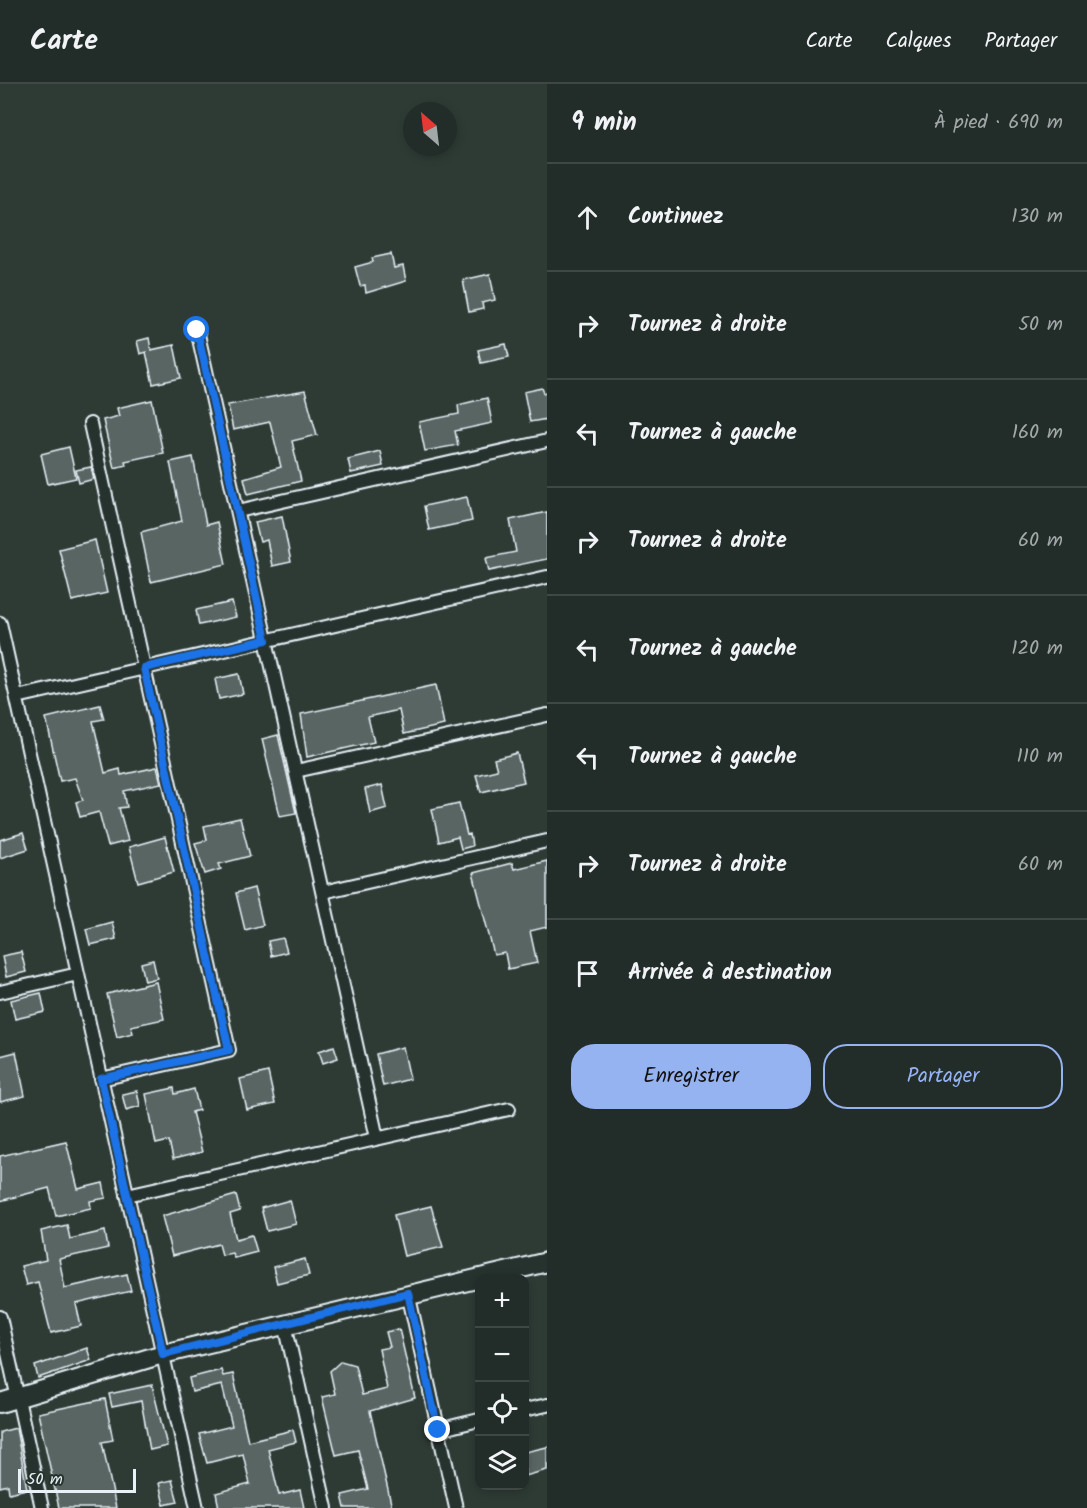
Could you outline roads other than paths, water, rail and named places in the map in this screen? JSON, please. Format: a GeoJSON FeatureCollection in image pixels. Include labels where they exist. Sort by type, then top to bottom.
{"type":"FeatureCollection","features":[{"type":"Feature","properties":{"kind":"main road"},"geometry":{"type":"LineString","coordinates":[[0,1403],[163,1354],[408,1293],[547,1262]]}},
{"type":"Feature","properties":{"kind":"street"},"geometry":{"type":"LineString","coordinates":[[197,330],[377,1138]]}},
{"type":"Feature","properties":{"kind":"street"},"geometry":{"type":"LineString","coordinates":[[90,424],[229,1050],[101,1079]]}},
{"type":"Feature","properties":{"kind":"street"},"geometry":{"type":"LineString","coordinates":[[238,511],[547,441]]}},
{"type":"Feature","properties":{"kind":"street"},"geometry":{"type":"LineString","coordinates":[[16,697],[547,577]]}},
{"type":"Feature","properties":{"kind":"street"},"geometry":{"type":"LineString","coordinates":[[0,623],[197,1508]]}},
{"type":"Feature","properties":{"kind":"street"},"geometry":{"type":"LineString","coordinates":[[296,771],[547,715]]}},
{"type":"Feature","properties":{"kind":"street"},"geometry":{"type":"LineString","coordinates":[[322,892],[547,841]]}},
{"type":"Feature","properties":{"kind":"street"},"geometry":{"type":"LineString","coordinates":[[0,992],[78,974]]}},
{"type":"Feature","properties":{"kind":"street"},"geometry":{"type":"LineString","coordinates":[[127,1195],[509,1109]]}},
{"type":"Feature","properties":{"kind":"street"},"geometry":{"type":"LineString","coordinates":[[408,1293],[456,1508]]}},
{"type":"Feature","properties":{"kind":"street"},"geometry":{"type":"LineString","coordinates":[[0,1317],[42,1508]]}},
{"type":"Feature","properties":{"kind":"street"},"geometry":{"type":"LineString","coordinates":[[285,1324],[326,1508]]}},
{"type":"Feature","properties":{"kind":"street"},"geometry":{"type":"LineString","coordinates":[[529,1409],[547,1405]]}},
{"type":"Feature","properties":{"kind":"street"},"geometry":{"type":"LineString","coordinates":[[438,1430],[475,1421]]}}]}
